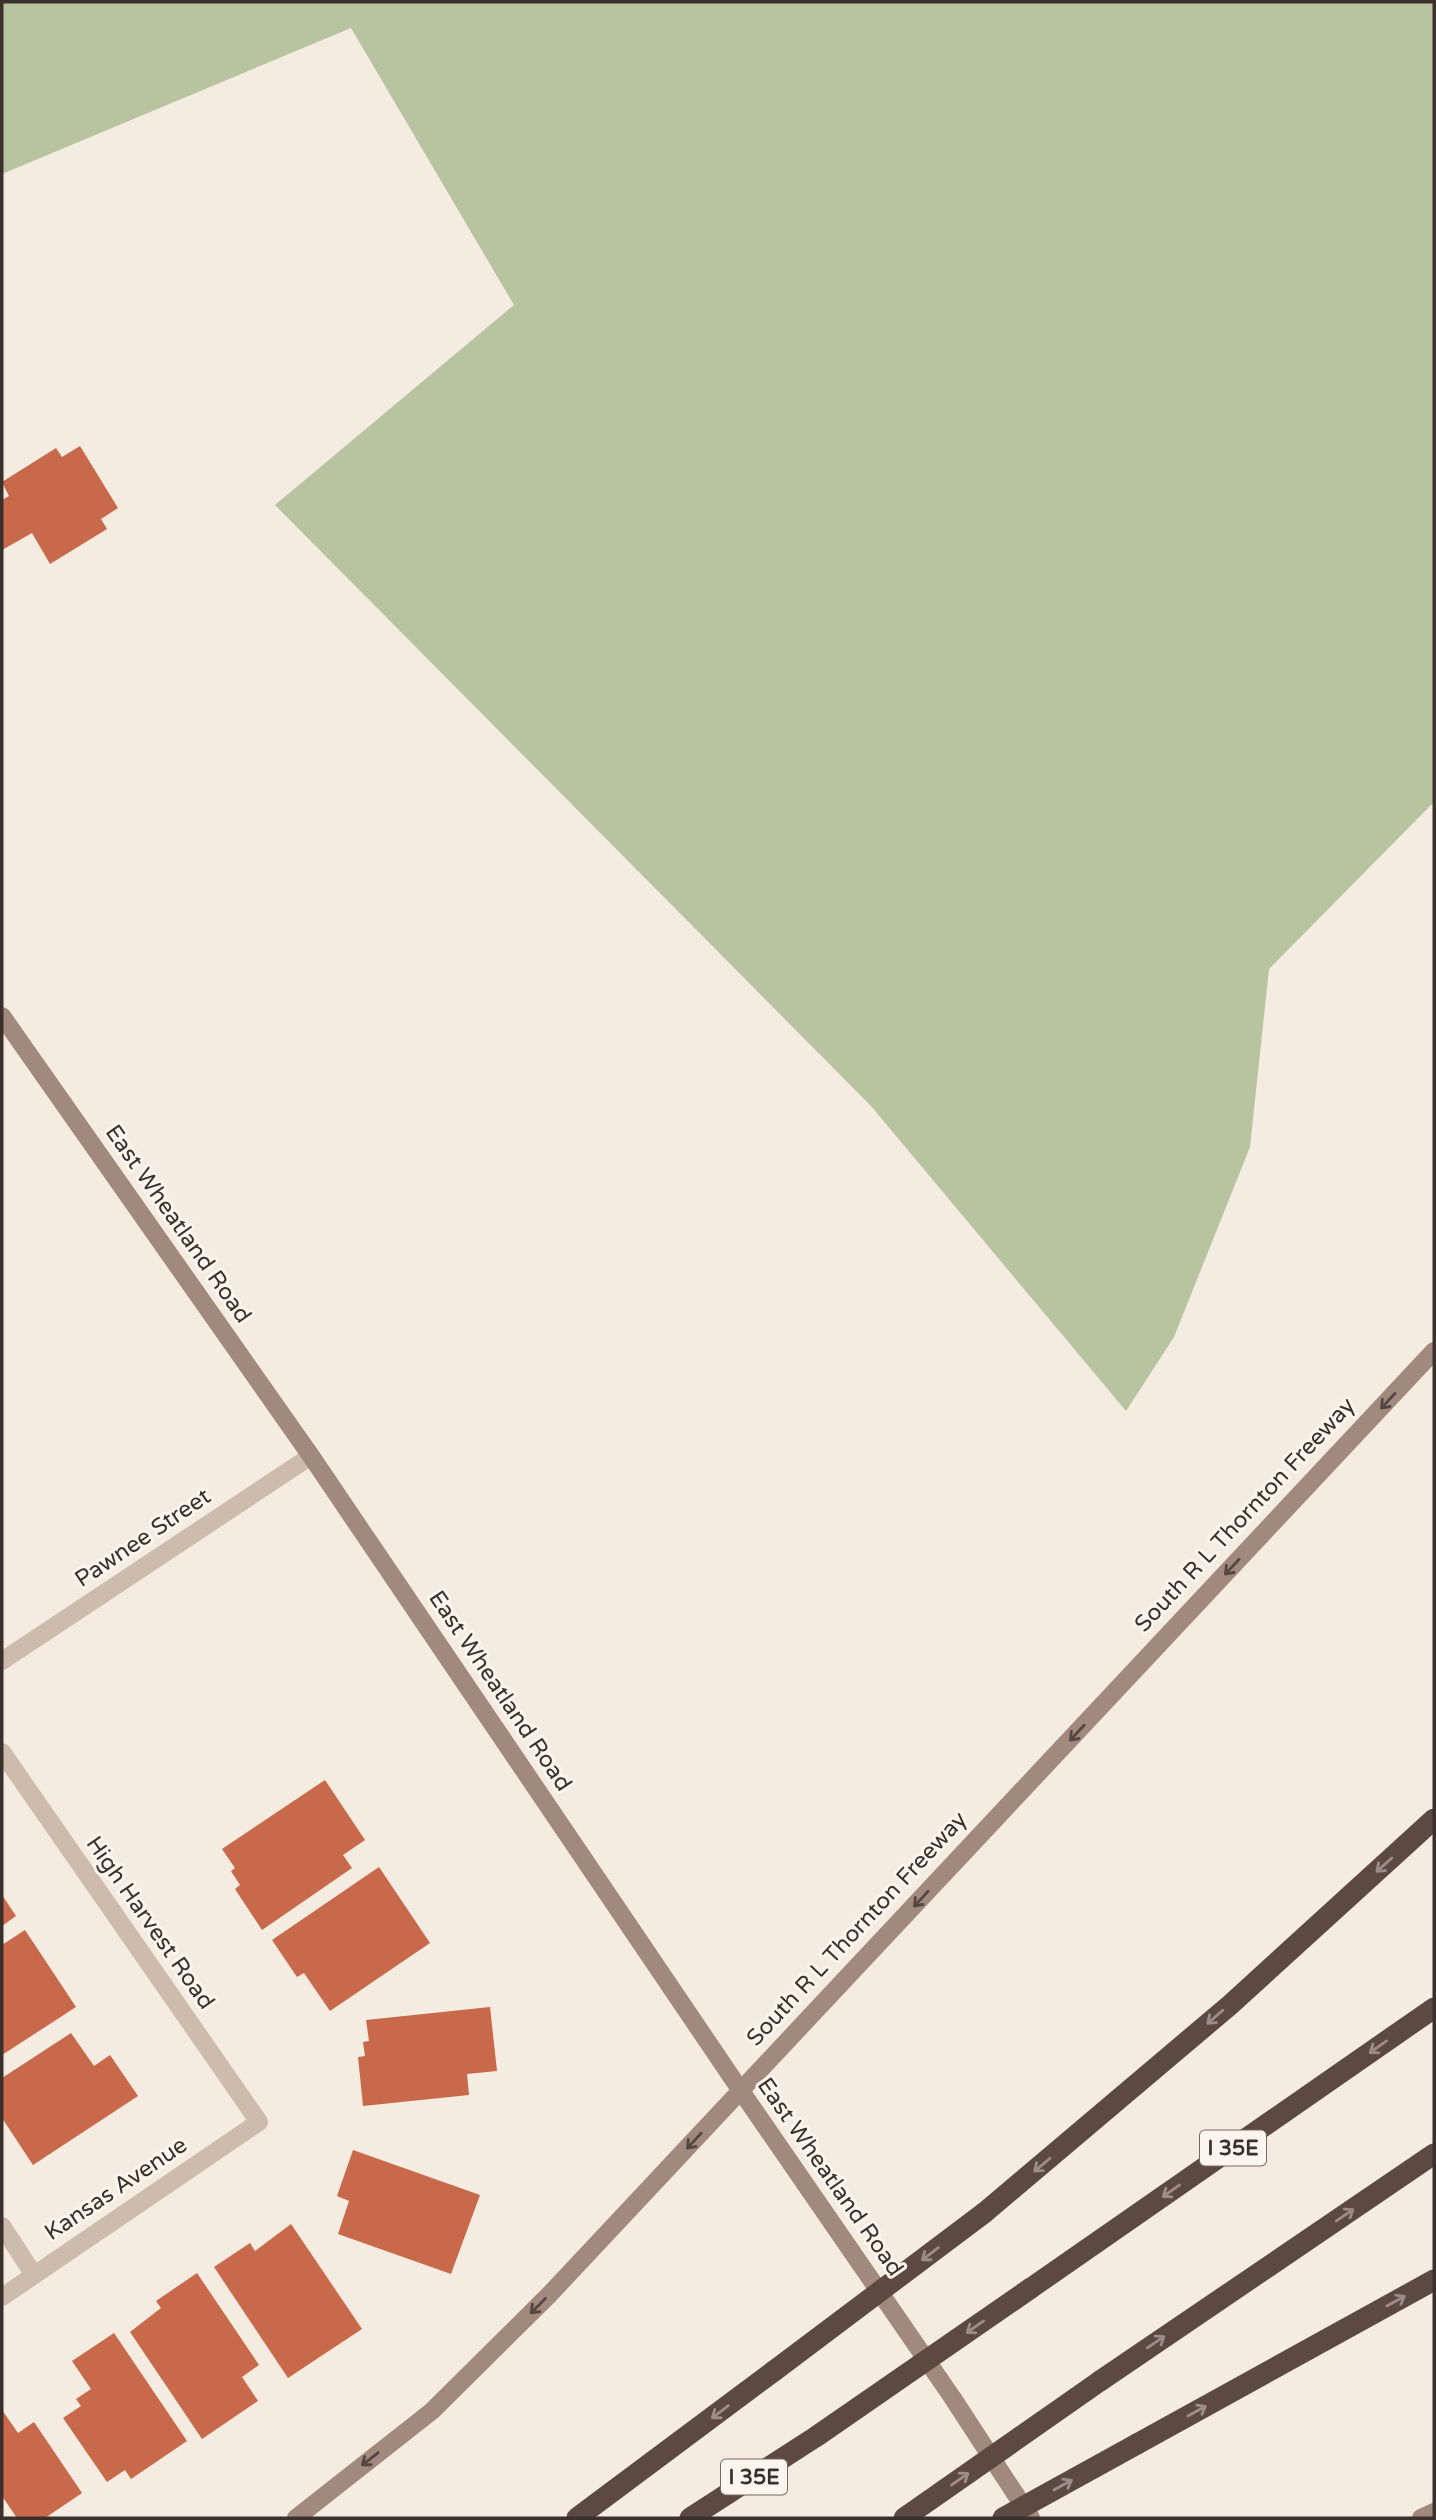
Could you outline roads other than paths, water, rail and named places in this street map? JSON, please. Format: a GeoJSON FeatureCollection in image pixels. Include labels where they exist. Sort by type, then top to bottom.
{"type":"FeatureCollection","features":[{"type":"Feature","properties":{"kind":"highway"},"geometry":{"type":"LineString","coordinates":[[577,2518],[984,2213],[1230,2005],[1434,1819]]}},
{"type":"Feature","properties":{"kind":"highway","name":"I 35E"},"geometry":{"type":"LineString","coordinates":[[690,2518],[817,2436],[1434,2008]]}},
{"type":"Feature","properties":{"kind":"highway"},"geometry":{"type":"LineString","coordinates":[[904,2518],[1434,2154]]}},
{"type":"Feature","properties":{"kind":"highway"},"geometry":{"type":"LineString","coordinates":[[1003,2518],[1434,2280]]}},
{"type":"Feature","properties":{"kind":"main road","name":"East Wheatland Road"},"geometry":{"type":"LineString","coordinates":[[2,1016],[311,1456],[741,2091],[952,2397],[1031,2518]]}},
{"type":"Feature","properties":{"kind":"main road","name":"South R L Thornton Freeway"},"geometry":{"type":"LineString","coordinates":[[296,2518],[432,2411],[549,2295],[1434,1351]]}},
{"type":"Feature","properties":{"kind":"main road"},"geometry":{"type":"LineString","coordinates":[[1422,2518],[1434,2512]]}},
{"type":"Feature","properties":{"kind":"street","name":"Pawnee Street"},"geometry":{"type":"LineString","coordinates":[[2,1661],[311,1456]]}},
{"type":"Feature","properties":{"kind":"street","name":"High Harvest Road"},"geometry":{"type":"LineString","coordinates":[[2,1752],[259,2122]]}},
{"type":"Feature","properties":{"kind":"street","name":"Kansas Avenue"},"geometry":{"type":"LineString","coordinates":[[2,2297],[259,2122]]}},
{"type":"Feature","properties":{"kind":"street"},"geometry":{"type":"LineString","coordinates":[[2,2227],[34,2275]]}}]}
